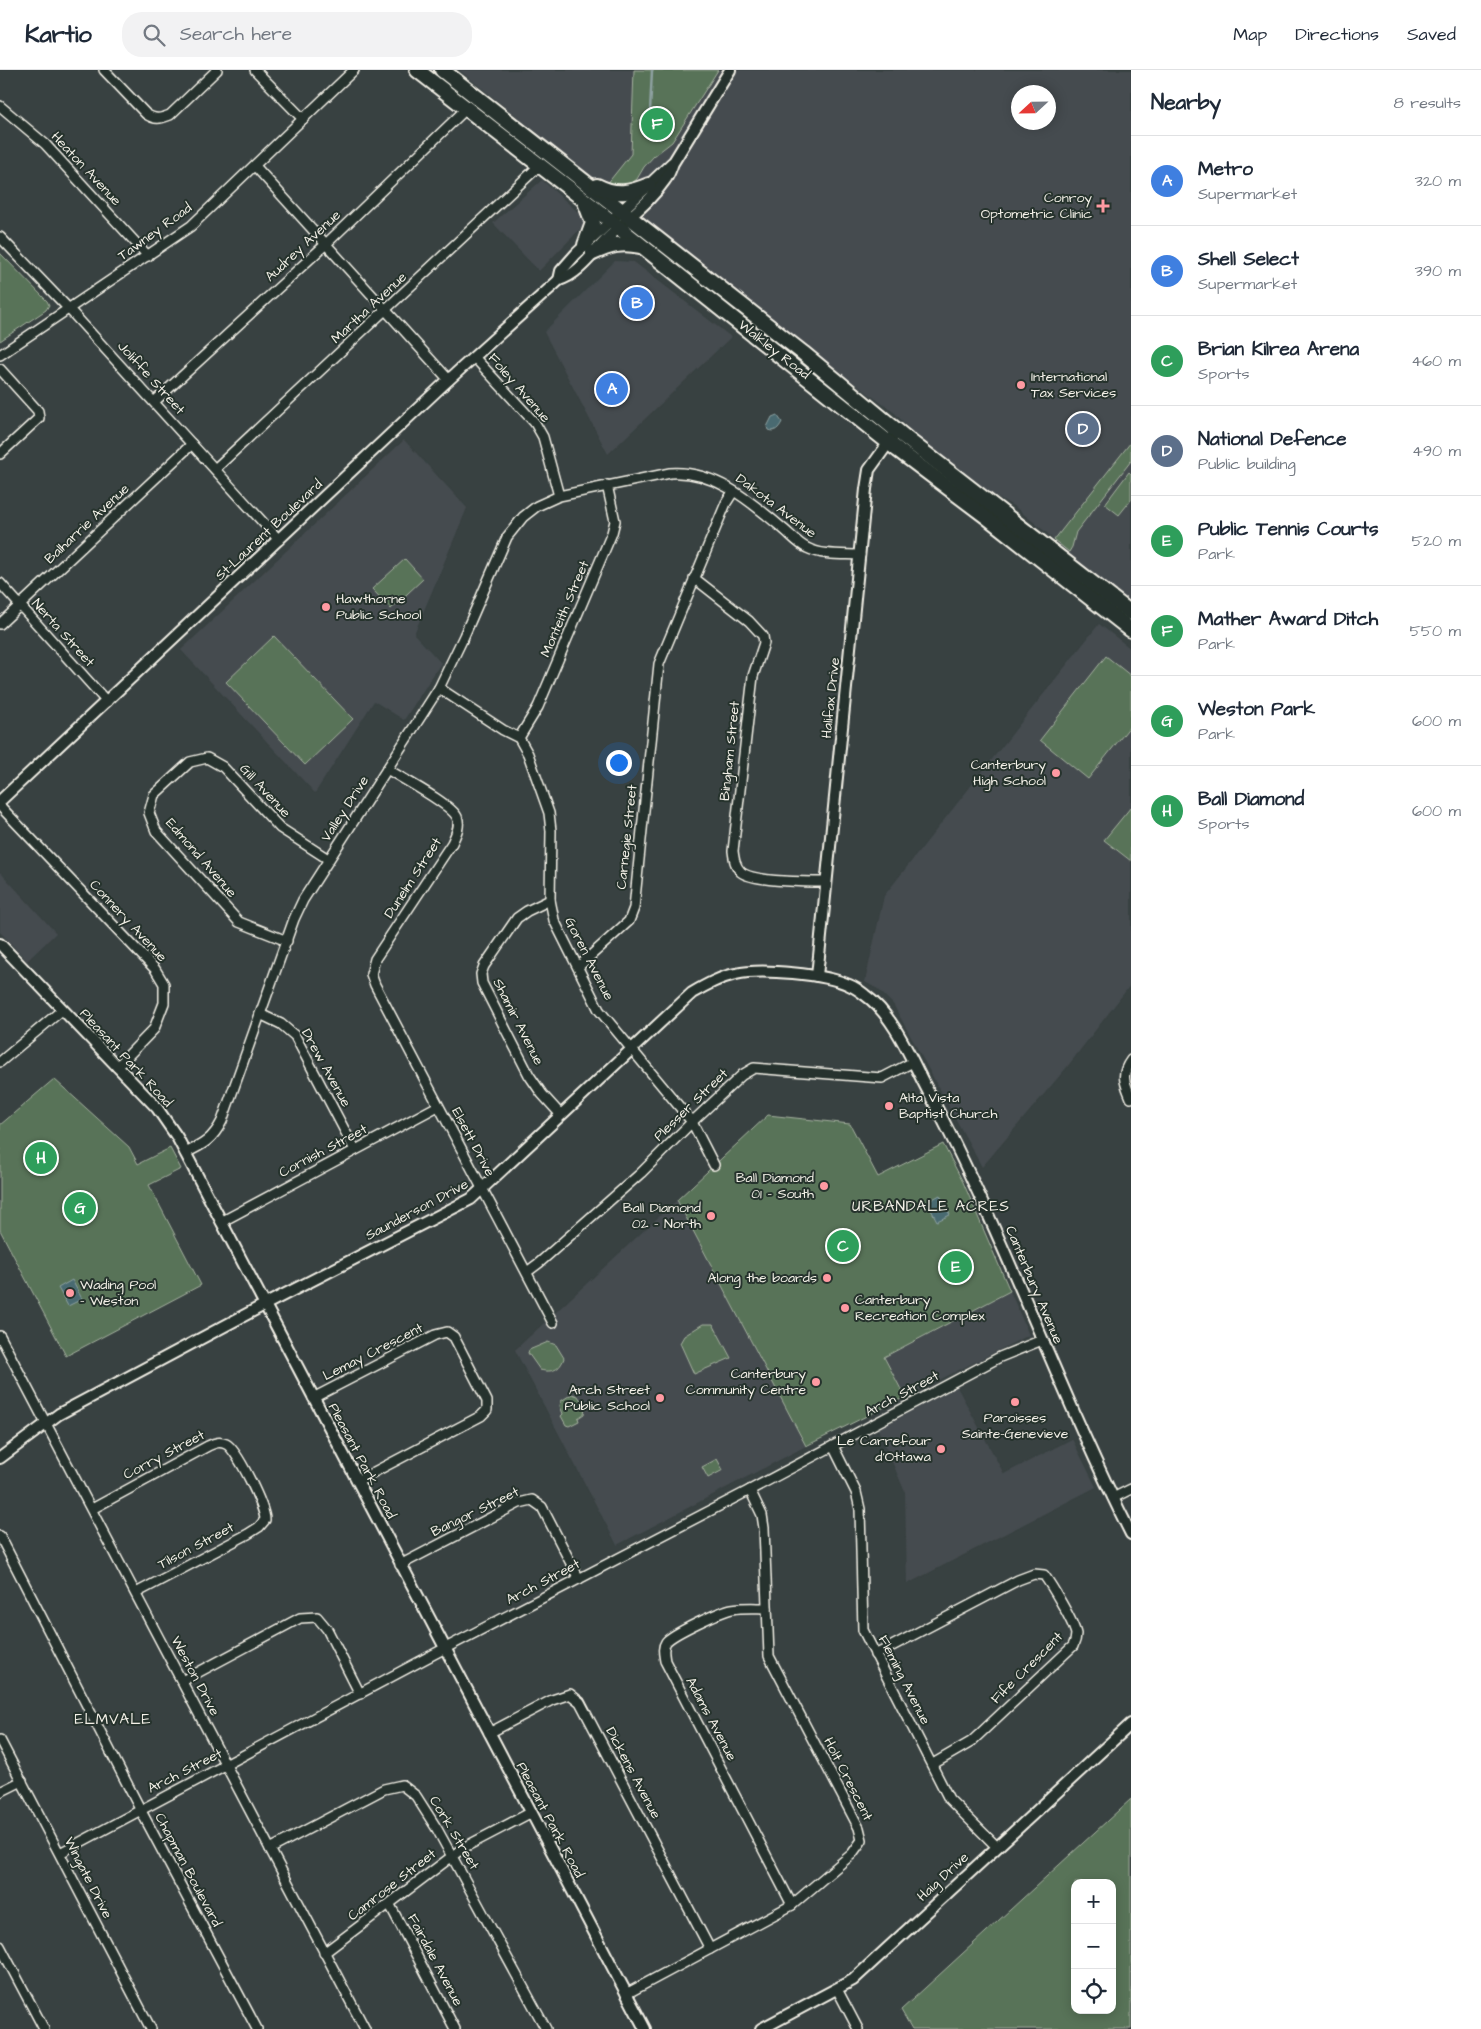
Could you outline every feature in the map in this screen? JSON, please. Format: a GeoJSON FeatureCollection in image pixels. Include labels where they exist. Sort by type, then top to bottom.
{"type":"FeatureCollection","features":[{"type":"Feature","properties":{"kind":"main road","name":"Walkley Road"},"geometry":{"type":"LineString","coordinates":[[417,70],[584,199],[621,220],[740,304],[893,436]]}},
{"type":"Feature","properties":{"kind":"main road","name":"Walkley Road"},"geometry":{"type":"LineString","coordinates":[[442,70],[578,178],[621,220],[645,248],[732,317],[991,511],[1044,553],[1131,630]]}},
{"type":"Feature","properties":{"kind":"main road"},"geometry":{"type":"LineString","coordinates":[[578,178],[615,194],[633,191],[649,185]]}},
{"type":"Feature","properties":{"kind":"main road"},"geometry":{"type":"LineString","coordinates":[[584,199],[594,223],[589,249],[626,243],[645,248]]}},
{"type":"Feature","properties":{"kind":"main road"},"geometry":{"type":"LineString","coordinates":[[732,317],[740,304]]}},
{"type":"Feature","properties":{"kind":"main road","name":"Walkley Road"},"geometry":{"type":"LineString","coordinates":[[1044,553],[1131,613]]}},
{"type":"Feature","properties":{"kind":"street"},"geometry":{"type":"LineString","coordinates":[[104,70],[146,114],[154,119],[160,119],[170,115],[217,70]]}},
{"type":"Feature","properties":{"kind":"street"},"geometry":{"type":"LineString","coordinates":[[255,70],[303,119]]}},
{"type":"Feature","properties":{"kind":"street","name":"Tawney Road"},"geometry":{"type":"LineString","coordinates":[[0,355],[191,226],[354,70]]}},
{"type":"Feature","properties":{"kind":"street","name":"St-Laurent Boulevard"},"geometry":{"type":"LineString","coordinates":[[0,801],[449,380],[559,280],[561,272],[567,263],[589,249],[666,179],[673,163],[730,70]]}},
{"type":"Feature","properties":{"kind":"street","name":"Heaton Avenue"},"geometry":{"type":"LineString","coordinates":[[0,106],[45,144],[148,256]]}},
{"type":"Feature","properties":{"kind":"street","name":"Audrey Avenue"},"geometry":{"type":"LineString","coordinates":[[154,402],[326,244],[467,108]]}},
{"type":"Feature","properties":{"kind":"street","name":"St-Laurent Boulevard"},"geometry":{"type":"LineString","coordinates":[[621,220],[649,185],[673,163]]}},
{"type":"Feature","properties":{"kind":"street","name":"Martha Avenue"},"geometry":{"type":"LineString","coordinates":[[214,469],[386,311],[540,165]]}},
{"type":"Feature","properties":{"kind":"street"},"geometry":{"type":"LineString","coordinates":[[255,166],[449,380]]}},
{"type":"Feature","properties":{"kind":"street","name":"Joliffe Street"},"geometry":{"type":"LineString","coordinates":[[0,236],[279,540]]}},
{"type":"Feature","properties":{"kind":"street","name":"Foley Avenue"},"geometry":{"type":"LineString","coordinates":[[474,357],[535,424],[543,437],[559,496]]}},
{"type":"Feature","properties":{"kind":"street"},"geometry":{"type":"LineString","coordinates":[[0,369],[38,411],[39,418],[0,454]]}},
{"type":"Feature","properties":{"kind":"street","name":"Halifax Drive"},"geometry":{"type":"LineString","coordinates":[[817,976],[869,470],[893,436]]}},
{"type":"Feature","properties":{"kind":"street","name":"Balharrie Avenue"},"geometry":{"type":"LineString","coordinates":[[0,624],[192,444]]}},
{"type":"Feature","properties":{"kind":"street","name":"Dakota Avenue"},"geometry":{"type":"LineString","coordinates":[[559,496],[670,472],[684,472],[722,482],[733,492],[762,511],[806,548],[825,554],[860,555]]}},
{"type":"Feature","properties":{"kind":"street","name":"Monteith Street"},"geometry":{"type":"LineString","coordinates":[[519,738],[538,707],[612,533],[615,521],[608,485]]}},
{"type":"Feature","properties":{"kind":"street","name":"Carnegie Street"},"geometry":{"type":"LineString","coordinates":[[578,967],[630,921],[634,908],[659,664],[726,503],[733,492]]}},
{"type":"Feature","properties":{"kind":"street","name":"Valley Drive"},"geometry":{"type":"LineString","coordinates":[[185,1154],[209,1141],[216,1134],[286,941],[303,900],[439,688],[507,537],[523,517],[545,501],[559,496]]}},
{"type":"Feature","properties":{"kind":"street","name":"Bingham Street"},"geometry":{"type":"LineString","coordinates":[[694,578],[749,621],[763,636],[764,643],[753,676],[733,851],[735,864],[746,876],[786,881],[826,882]]}},
{"type":"Feature","properties":{"kind":"street","name":"Nerta Street"},"geometry":{"type":"LineString","coordinates":[[0,583],[107,702]]}},
{"type":"Feature","properties":{"kind":"street"},"geometry":{"type":"LineString","coordinates":[[439,688],[503,730],[519,738]]}},
{"type":"Feature","properties":{"kind":"street","name":"Goren Avenue"},"geometry":{"type":"LineString","coordinates":[[519,738],[528,754],[549,813],[551,831],[550,900],[554,920],[599,1010],[692,1122],[714,1164]]}},
{"type":"Feature","properties":{"kind":"street","name":"Gill Avenue"},"geometry":{"type":"LineString","coordinates":[[207,758],[223,766],[280,828],[328,859]]}},
{"type":"Feature","properties":{"kind":"street","name":"Edmond Avenue"},"geometry":{"type":"LineString","coordinates":[[207,758],[190,762],[154,795],[149,813],[156,831],[239,922],[286,941]]}},
{"type":"Feature","properties":{"kind":"street","name":"Dunelm Street"},"geometry":{"type":"LineString","coordinates":[[372,974],[375,959],[452,843],[459,827],[457,817],[448,808],[386,769]]}},
{"type":"Feature","properties":{"kind":"street","name":"Connery Avenue"},"geometry":{"type":"LineString","coordinates":[[0,806],[155,969],[164,984],[164,1002],[154,1029],[117,1067]]}},
{"type":"Feature","properties":{"kind":"street","name":"Shamir Avenue"},"geometry":{"type":"LineString","coordinates":[[550,900],[517,918],[484,966],[481,974],[482,983],[530,1074],[542,1094],[561,1115]]}},
{"type":"Feature","properties":{"kind":"street","name":"Pleasant Park Road"},"geometry":{"type":"LineString","coordinates":[[0,944],[157,1108],[176,1137],[645,2029]]}},
{"type":"Feature","properties":{"kind":"street","name":"Saunderson Drive"},"geometry":{"type":"LineString","coordinates":[[0,1458],[58,1414],[471,1199],[483,1190],[692,993],[712,982],[736,974],[769,972],[817,976]]}},
{"type":"Feature","properties":{"kind":"street","name":"Elsett Drive"},"geometry":{"type":"LineString","coordinates":[[372,974],[375,985],[553,1322]]}},
{"type":"Feature","properties":{"kind":"street","name":"Canterbury Avenue"},"geometry":{"type":"LineString","coordinates":[[817,976],[848,984],[867,996],[887,1016],[913,1062],[956,1143],[990,1215],[1099,1470],[1131,1534]]}},
{"type":"Feature","properties":{"kind":"street"},"geometry":{"type":"LineString","coordinates":[[0,1062],[62,1010]]}},
{"type":"Feature","properties":{"kind":"street","name":"Drew Avenue"},"geometry":{"type":"LineString","coordinates":[[260,1014],[282,1024],[295,1036],[355,1150]]}},
{"type":"Feature","properties":{"kind":"street"},"geometry":{"type":"LineString","coordinates":[[1131,1060],[1124,1072],[1124,1082],[1131,1098]]}},
{"type":"Feature","properties":{"kind":"street","name":"Plesser Street"},"geometry":{"type":"LineString","coordinates":[[527,1272],[641,1173],[742,1075],[754,1068],[882,1078],[913,1062]]}},
{"type":"Feature","properties":{"kind":"street","name":"Cornish Street"},"geometry":{"type":"LineString","coordinates":[[221,1222],[438,1106]]}},
{"type":"Feature","properties":{"kind":"street","name":"Lemay Crescent"},"geometry":{"type":"LineString","coordinates":[[313,1398],[435,1335],[447,1332],[454,1337],[487,1401],[487,1410],[481,1416],[357,1481]]}},
{"type":"Feature","properties":{"kind":"street","name":"Weston Drive"},"geometry":{"type":"LineString","coordinates":[[0,1336],[365,2029]]}},
{"type":"Feature","properties":{"kind":"street","name":"Arch Street"},"geometry":{"type":"LineString","coordinates":[[60,1853],[445,1648],[750,1490],[1000,1357],[1042,1340]]}},
{"type":"Feature","properties":{"kind":"street","name":"Corry Street"},"geometry":{"type":"LineString","coordinates":[[92,1509],[208,1446],[219,1442],[228,1444],[235,1452],[263,1505],[265,1520]]}},
{"type":"Feature","properties":{"kind":"street","name":"Fleming Avenue"},"geometry":{"type":"LineString","coordinates":[[833,1446],[856,1492],[860,1509],[863,1630],[949,1798],[997,1847]]}},
{"type":"Feature","properties":{"kind":"street"},"geometry":{"type":"LineString","coordinates":[[1113,1498],[1131,1489]]}},
{"type":"Feature","properties":{"kind":"street","name":"Holt Crescent"},"geometry":{"type":"LineString","coordinates":[[626,1994],[792,1904],[852,1854],[862,1840],[859,1828],[769,1656],[764,1528],[762,1516],[750,1490]]}},
{"type":"Feature","properties":{"kind":"street","name":"Bangor Street"},"geometry":{"type":"LineString","coordinates":[[400,1565],[519,1503],[532,1500],[542,1507],[580,1579]]}},
{"type":"Feature","properties":{"kind":"street","name":"Tilson Street"},"geometry":{"type":"LineString","coordinates":[[136,1593],[248,1534],[259,1527],[265,1520]]}},
{"type":"Feature","properties":{"kind":"street","name":"Chapman Boulevard"},"geometry":{"type":"LineString","coordinates":[[0,1536],[140,1809],[257,2029]]}},
{"type":"Feature","properties":{"kind":"street","name":"Fife Crescent"},"geometry":{"type":"LineString","coordinates":[[875,1655],[1018,1580],[1034,1574],[1044,1575],[1065,1612],[1076,1636],[1073,1646],[971,1742],[933,1764]]}},
{"type":"Feature","properties":{"kind":"street","name":"Adams Avenue"},"geometry":{"type":"LineString","coordinates":[[767,1608],[732,1609],[721,1612],[674,1636],[667,1641],[663,1650],[665,1661],[792,1904]]}},
{"type":"Feature","properties":{"kind":"street"},"geometry":{"type":"LineString","coordinates":[[182,1681],[300,1618],[317,1616],[327,1629],[360,1694]]}},
{"type":"Feature","properties":{"kind":"street","name":"Dickens Avenue"},"geometry":{"type":"LineString","coordinates":[[489,1733],[552,1700],[570,1694],[580,1702],[710,1949]]}},
{"type":"Feature","properties":{"kind":"street","name":"Haig Drive"},"geometry":{"type":"LineString","coordinates":[[761,2029],[853,1980],[1130,1725]]}},
{"type":"Feature","properties":{"kind":"street","name":"Wingate Drive"},"geometry":{"type":"LineString","coordinates":[[0,1740],[151,2029]]}},
{"type":"Feature","properties":{"kind":"street"},"geometry":{"type":"LineString","coordinates":[[0,1792],[22,1781]]}},
{"type":"Feature","properties":{"kind":"street","name":"Cork Street"},"geometry":{"type":"LineString","coordinates":[[270,1849],[384,1789],[402,1785],[416,1796],[453,1855],[546,2029]]}},
{"type":"Feature","properties":{"kind":"street","name":"Camrose Street"},"geometry":{"type":"LineString","coordinates":[[324,1953],[463,1848],[530,1813]]}},
{"type":"Feature","properties":{"kind":"street","name":"Fairdale Avenue"},"geometry":{"type":"LineString","coordinates":[[390,1905],[455,2029]]}},
{"type":"Feature","properties":{"kind":"street"},"geometry":{"type":"LineString","coordinates":[[0,1946],[44,2029]]}},
{"type":"Feature","properties":{"kind":"street"},"geometry":{"type":"LineString","coordinates":[[837,1990],[858,2029]]}},
{"type":"Feature","properties":{"kind":"shaded area"},"geometry":{"type":"Polygon","coordinates":[[[459,70],[1131,70],[1131,604],[1061,548],[1047,533],[1015,507],[992,494],[913,433],[896,414],[800,343],[459,70]]]}},
{"type":"Feature","properties":{"kind":"shaded area"},"geometry":{"type":"Polygon","coordinates":[[[542,180],[588,221],[539,271],[493,223],[542,180]]]}},
{"type":"Feature","properties":{"kind":"shaded area"},"geometry":{"type":"Polygon","coordinates":[[[615,261],[634,262],[731,337],[608,454],[544,332],[615,261]]]}},
{"type":"Feature","properties":{"kind":"shaded area","name":"Hawthorne Public School"},"geometry":{"type":"Polygon","coordinates":[[[404,440],[467,508],[414,634],[441,663],[404,720],[374,701],[315,793],[181,650],[404,440]]]}},
{"type":"Feature","properties":{"kind":"shaded area","name":"Canterbury High School"},"geometry":{"type":"Polygon","coordinates":[[[1099,624],[1131,649],[1131,984],[1067,1067],[982,1167],[893,1004],[878,989],[865,982],[884,896],[1099,624]]]}},
{"type":"Feature","properties":{"kind":"shaded area"},"geometry":{"type":"Polygon","coordinates":[[[0,872],[56,933],[27,961],[0,932],[0,872]]]}},
{"type":"Feature","properties":{"kind":"shaded area","name":"Arch Street Public School"},"geometry":{"type":"Polygon","coordinates":[[[677,1200],[806,1446],[617,1545],[515,1350],[677,1200]]]}},
{"type":"Feature","properties":{"kind":"shaded area"},"geometry":{"type":"Polygon","coordinates":[[[1010,1291],[1029,1335],[905,1397],[884,1357],[1010,1291]]]}},
{"type":"Feature","properties":{"kind":"shaded area"},"geometry":{"type":"Polygon","coordinates":[[[957,1387],[1004,1474],[1072,1439],[1096,1487],[907,1584],[905,1492],[878,1429],[957,1387]]]}},
{"type":"Feature","properties":{"kind":"green space"},"geometry":{"type":"Polygon","coordinates":[[[634,70],[718,70],[672,142],[654,156],[644,167],[637,179],[627,187],[607,184],[631,154],[634,70]]]}},
{"type":"Feature","properties":{"kind":"green space"},"geometry":{"type":"Polygon","coordinates":[[[0,253],[49,305],[46,310],[0,341],[0,253]]]}},
{"type":"Feature","properties":{"kind":"green space"},"geometry":{"type":"Polygon","coordinates":[[[1131,442],[1131,461],[1076,532],[1069,552],[1054,540],[1131,442]]]}},
{"type":"Feature","properties":{"kind":"green space"},"geometry":{"type":"Polygon","coordinates":[[[1129,472],[1131,474],[1131,500],[1119,515],[1105,504],[1129,472]]]}},
{"type":"Feature","properties":{"kind":"green space"},"geometry":{"type":"Polygon","coordinates":[[[405,559],[423,579],[391,609],[372,589],[405,559]]]}},
{"type":"Feature","properties":{"kind":"green space"},"geometry":{"type":"Polygon","coordinates":[[[274,636],[353,719],[305,765],[226,682],[274,636]]]}},
{"type":"Feature","properties":{"kind":"green space"},"geometry":{"type":"Polygon","coordinates":[[[1106,656],[1131,676],[1131,725],[1088,779],[1040,740],[1106,656]]]}},
{"type":"Feature","properties":{"kind":"green space"},"geometry":{"type":"Polygon","coordinates":[[[1131,807],[1131,861],[1104,840],[1131,807]]]}},
{"type":"Feature","properties":{"kind":"green space"},"geometry":{"type":"Polygon","coordinates":[[[54,1079],[129,1147],[138,1164],[170,1148],[181,1169],[149,1185],[201,1285],[66,1356],[0,1230],[0,1125],[54,1079]]]}},
{"type":"Feature","properties":{"kind":"green space"},"geometry":{"type":"Polygon","coordinates":[[[768,1115],[850,1124],[878,1177],[943,1144],[963,1182],[1010,1291],[884,1357],[905,1397],[806,1446],[677,1200],[768,1115]]]}},
{"type":"Feature","properties":{"kind":"green space"},"geometry":{"type":"Polygon","coordinates":[[[703,1324],[713,1324],[731,1358],[694,1374],[680,1343],[684,1336],[703,1324]]]}},
{"type":"Feature","properties":{"kind":"green space"},"geometry":{"type":"Polygon","coordinates":[[[548,1342],[556,1345],[564,1358],[555,1370],[540,1370],[528,1353],[529,1350],[548,1342]]]}},
{"type":"Feature","properties":{"kind":"green space"},"geometry":{"type":"Polygon","coordinates":[[[572,1394],[578,1396],[585,1407],[584,1414],[578,1418],[579,1421],[569,1426],[566,1425],[561,1416],[563,1414],[560,1406],[561,1401],[572,1394]]]}},
{"type":"Feature","properties":{"kind":"green space"},"geometry":{"type":"Polygon","coordinates":[[[717,1459],[723,1470],[708,1478],[702,1467],[717,1459]]]}},
{"type":"Feature","properties":{"kind":"green space"},"geometry":{"type":"Polygon","coordinates":[[[1131,1799],[1131,2029],[912,2029],[901,2010],[1131,1799]]]}},
{"type":"Feature","properties":{"kind":"water"},"geometry":{"type":"Polygon","coordinates":[[[777,415],[782,422],[781,424],[775,430],[768,430],[767,427],[772,417],[777,415]]]}},
{"type":"Feature","properties":{"kind":"water"},"geometry":{"type":"Polygon","coordinates":[[[940,1195],[950,1215],[937,1221],[927,1202],[940,1195]]]}},
{"type":"Feature","properties":{"kind":"water","name":"Wading Pool - Weston"},"geometry":{"type":"Polygon","coordinates":[[[72,1280],[82,1299],[68,1306],[58,1288],[72,1280]]]}},
{"type":"Feature","properties":{"kind":"waterway"},"geometry":{"type":"LineString","coordinates":[[649,132],[652,70]]}},
{"type":"Feature","properties":{"kind":"place","name":"Mather Award Ditch"},"geometry":{"type":"Point","coordinates":[657,124]}},
{"type":"Feature","properties":{"kind":"place","name":"Conroy Optometric Clinic"},"geometry":{"type":"Point","coordinates":[1103,206]}},
{"type":"Feature","properties":{"kind":"place","name":"Shell Select"},"geometry":{"type":"Point","coordinates":[637,303]}},
{"type":"Feature","properties":{"kind":"place","name":"International Tax Services"},"geometry":{"type":"Point","coordinates":[1021,385]}},
{"type":"Feature","properties":{"kind":"place","name":"Metro"},"geometry":{"type":"Point","coordinates":[612,389]}},
{"type":"Feature","properties":{"kind":"place","name":"National Defence"},"geometry":{"type":"Point","coordinates":[1083,429]}},
{"type":"Feature","properties":{"kind":"place","name":"Hawthorne Public School"},"geometry":{"type":"Point","coordinates":[326,607]}},
{"type":"Feature","properties":{"kind":"place","name":"Canterbury High School"},"geometry":{"type":"Point","coordinates":[1056,773]}},
{"type":"Feature","properties":{"kind":"place","name":"Alta Vista Baptist Church"},"geometry":{"type":"Point","coordinates":[889,1106]}},
{"type":"Feature","properties":{"kind":"place","name":"Ball Diamond"},"geometry":{"type":"Point","coordinates":[41,1158]}},
{"type":"Feature","properties":{"kind":"place","name":"Ball Diamond 01 - South"},"geometry":{"type":"Point","coordinates":[824,1186]}},
{"type":"Feature","properties":{"kind":"place","name":"Weston Park"},"geometry":{"type":"Point","coordinates":[80,1208]}},
{"type":"Feature","properties":{"kind":"place","name":"Ball Diamond 02 - North"},"geometry":{"type":"Point","coordinates":[711,1216]}},
{"type":"Feature","properties":{"kind":"place","name":"Brian Kilrea Arena"},"geometry":{"type":"Point","coordinates":[843,1246]}},
{"type":"Feature","properties":{"kind":"place","name":"Public Tennis Courts"},"geometry":{"type":"Point","coordinates":[956,1267]}},
{"type":"Feature","properties":{"kind":"place","name":"Along the boards"},"geometry":{"type":"Point","coordinates":[827,1278]}},
{"type":"Feature","properties":{"kind":"place","name":"Wading Pool - Weston"},"geometry":{"type":"Point","coordinates":[70,1293]}},
{"type":"Feature","properties":{"kind":"place","name":"Canterbury Recreation Complex"},"geometry":{"type":"Point","coordinates":[845,1308]}},
{"type":"Feature","properties":{"kind":"place","name":"Canterbury Community Centre"},"geometry":{"type":"Point","coordinates":[816,1382]}},
{"type":"Feature","properties":{"kind":"place","name":"Arch Street Public School"},"geometry":{"type":"Point","coordinates":[660,1398]}},
{"type":"Feature","properties":{"kind":"place","name":"Paroisses Sainte-Genevieve"},"geometry":{"type":"Point","coordinates":[1015,1402]}},
{"type":"Feature","properties":{"kind":"place","name":"Le Carrefour d'Ottawa"},"geometry":{"type":"Point","coordinates":[941,1449]}},
{"type":"Feature","properties":{"kind":"district","name":"URBANDALE ACRES"},"geometry":{"type":"Point","coordinates":[931,1206]}},
{"type":"Feature","properties":{"kind":"district","name":"ELMVALE"},"geometry":{"type":"Point","coordinates":[113,1719]}}]}
